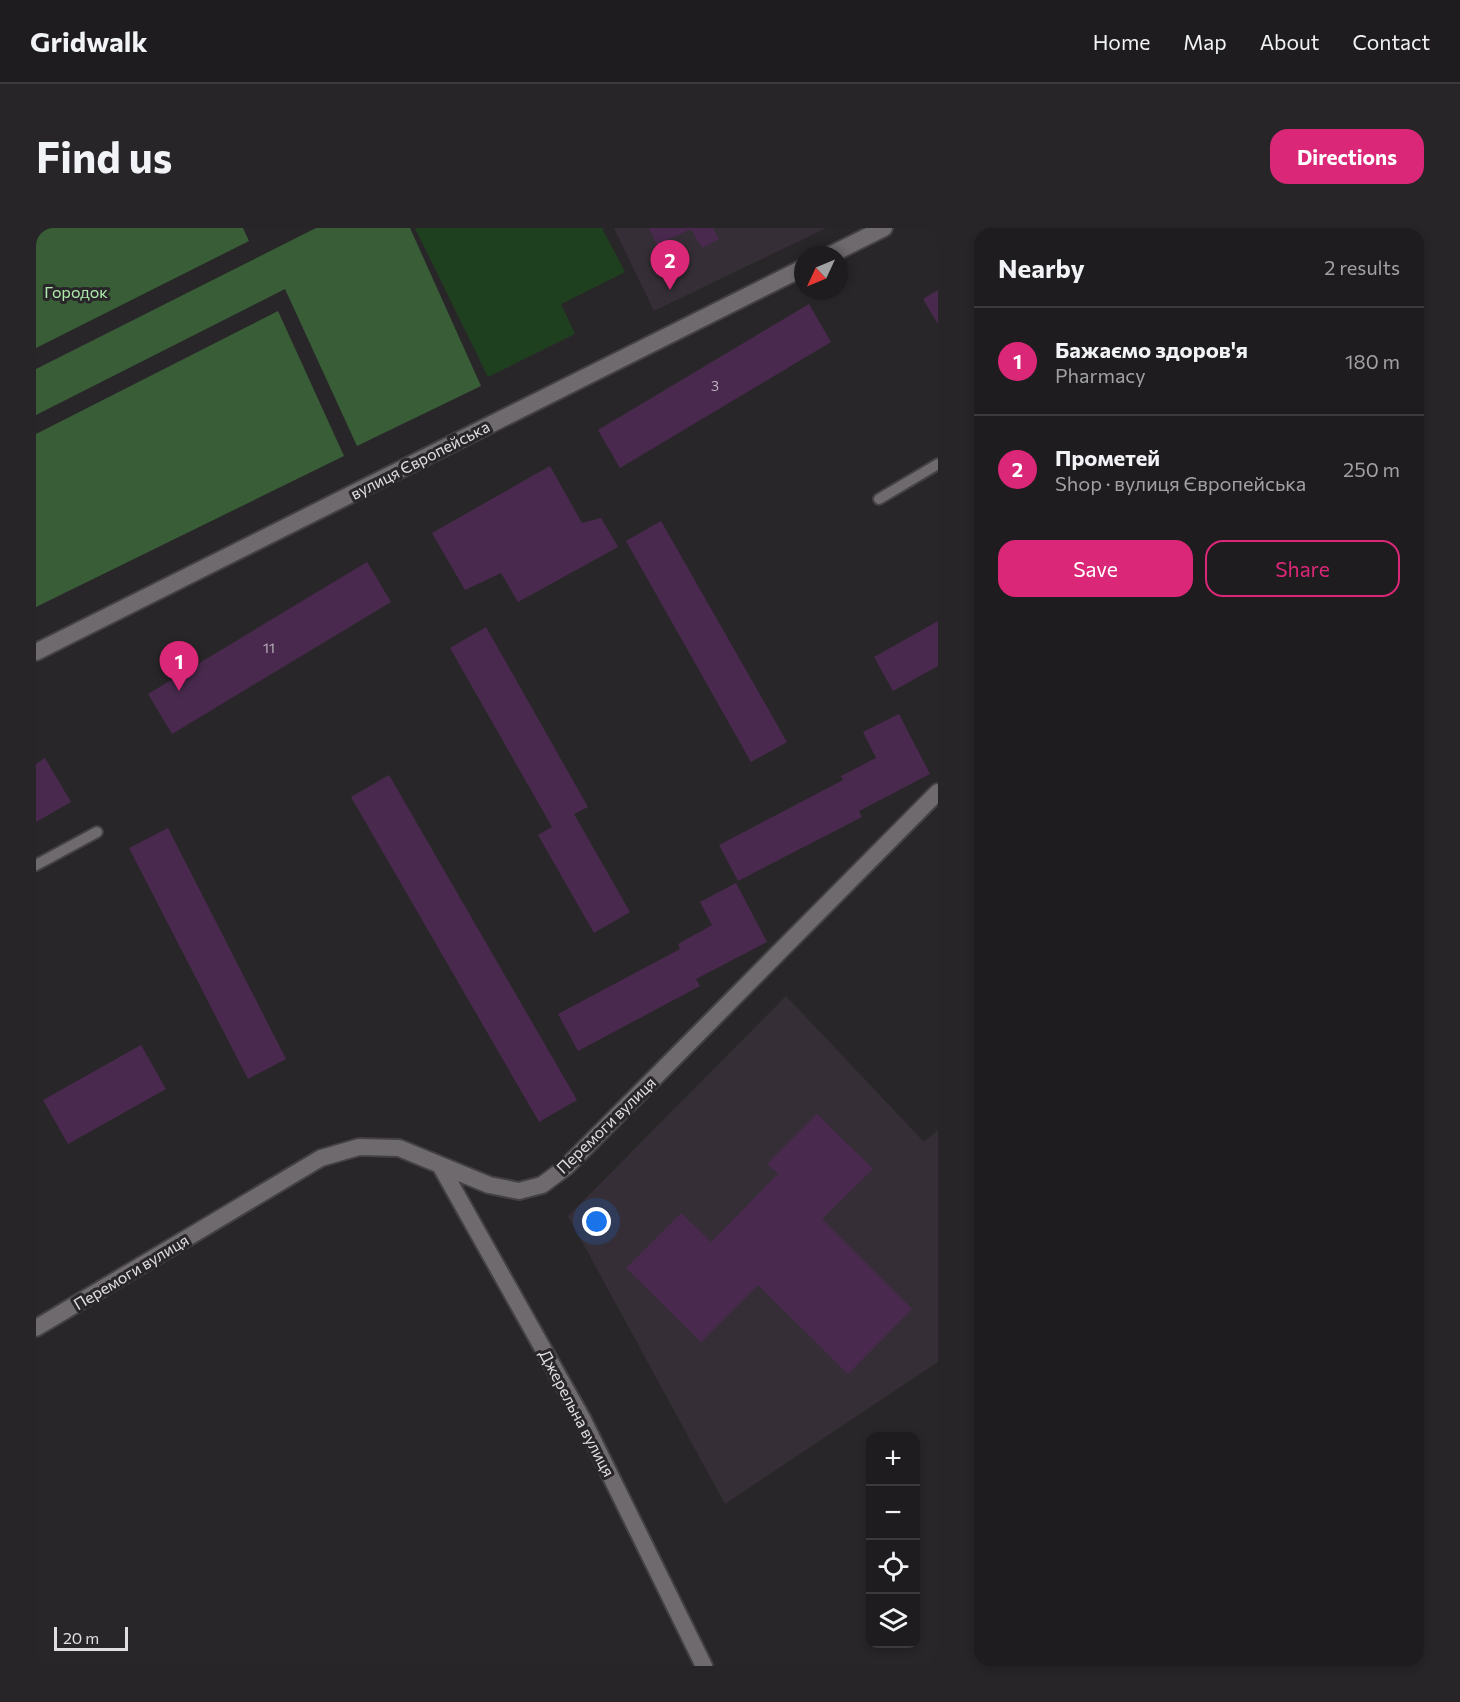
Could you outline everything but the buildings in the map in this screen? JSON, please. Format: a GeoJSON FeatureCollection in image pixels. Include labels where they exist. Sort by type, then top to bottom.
{"type":"FeatureCollection","features":[{"type":"Feature","properties":{"kind":"street"},"geometry":{"type":"LineString","coordinates":[[848,246],[884,228]]}},
{"type":"Feature","properties":{"kind":"street","name":"вулиця Європейська"},"geometry":{"type":"LineString","coordinates":[[36,652],[794,273]]}},
{"type":"Feature","properties":{"kind":"street","name":"Перемоги вулиця"},"geometry":{"type":"LineString","coordinates":[[36,1328],[321,1158],[359,1147],[399,1148],[489,1185],[519,1191],[542,1185],[566,1167],[938,792]]}},
{"type":"Feature","properties":{"kind":"street","name":"Джерельна вулиця"},"geometry":{"type":"LineString","coordinates":[[440,1165],[583,1420],[704,1666]]}},
{"type":"Feature","properties":{"kind":"lane"},"geometry":{"type":"LineString","coordinates":[[879,499],[938,464]]}},
{"type":"Feature","properties":{"kind":"lane"},"geometry":{"type":"LineString","coordinates":[[36,865],[97,832]]}},
{"type":"Feature","properties":{"kind":"shaded area"},"geometry":{"type":"Polygon","coordinates":[[[614,228],[826,228],[654,311],[614,228]]]}},
{"type":"Feature","properties":{"kind":"shaded area"},"geometry":{"type":"Polygon","coordinates":[[[786,996],[924,1142],[938,1130],[938,1362],[725,1504],[568,1216],[786,996]]]}},
{"type":"Feature","properties":{"kind":"green space","name":"Городок"},"geometry":{"type":"Polygon","coordinates":[[[36,228],[243,228],[249,241],[36,348],[36,228]]]}},
{"type":"Feature","properties":{"kind":"green space"},"geometry":{"type":"Polygon","coordinates":[[[316,228],[410,228],[481,386],[357,446],[285,289],[36,415],[36,369],[316,228]]]}},
{"type":"Feature","properties":{"kind":"green space"},"geometry":{"type":"Polygon","coordinates":[[[415,228],[602,228],[625,272],[561,304],[575,334],[488,377],[415,228]]]}},
{"type":"Feature","properties":{"kind":"green space"},"geometry":{"type":"Polygon","coordinates":[[[278,311],[344,456],[36,607],[36,434],[278,311]]]}},
{"type":"Feature","properties":{"kind":"place","name":"Прометей"},"geometry":{"type":"Point","coordinates":[670,290]}},
{"type":"Feature","properties":{"kind":"place","name":"Бажаємо здоров'я"},"geometry":{"type":"Point","coordinates":[179,691]}}]}
